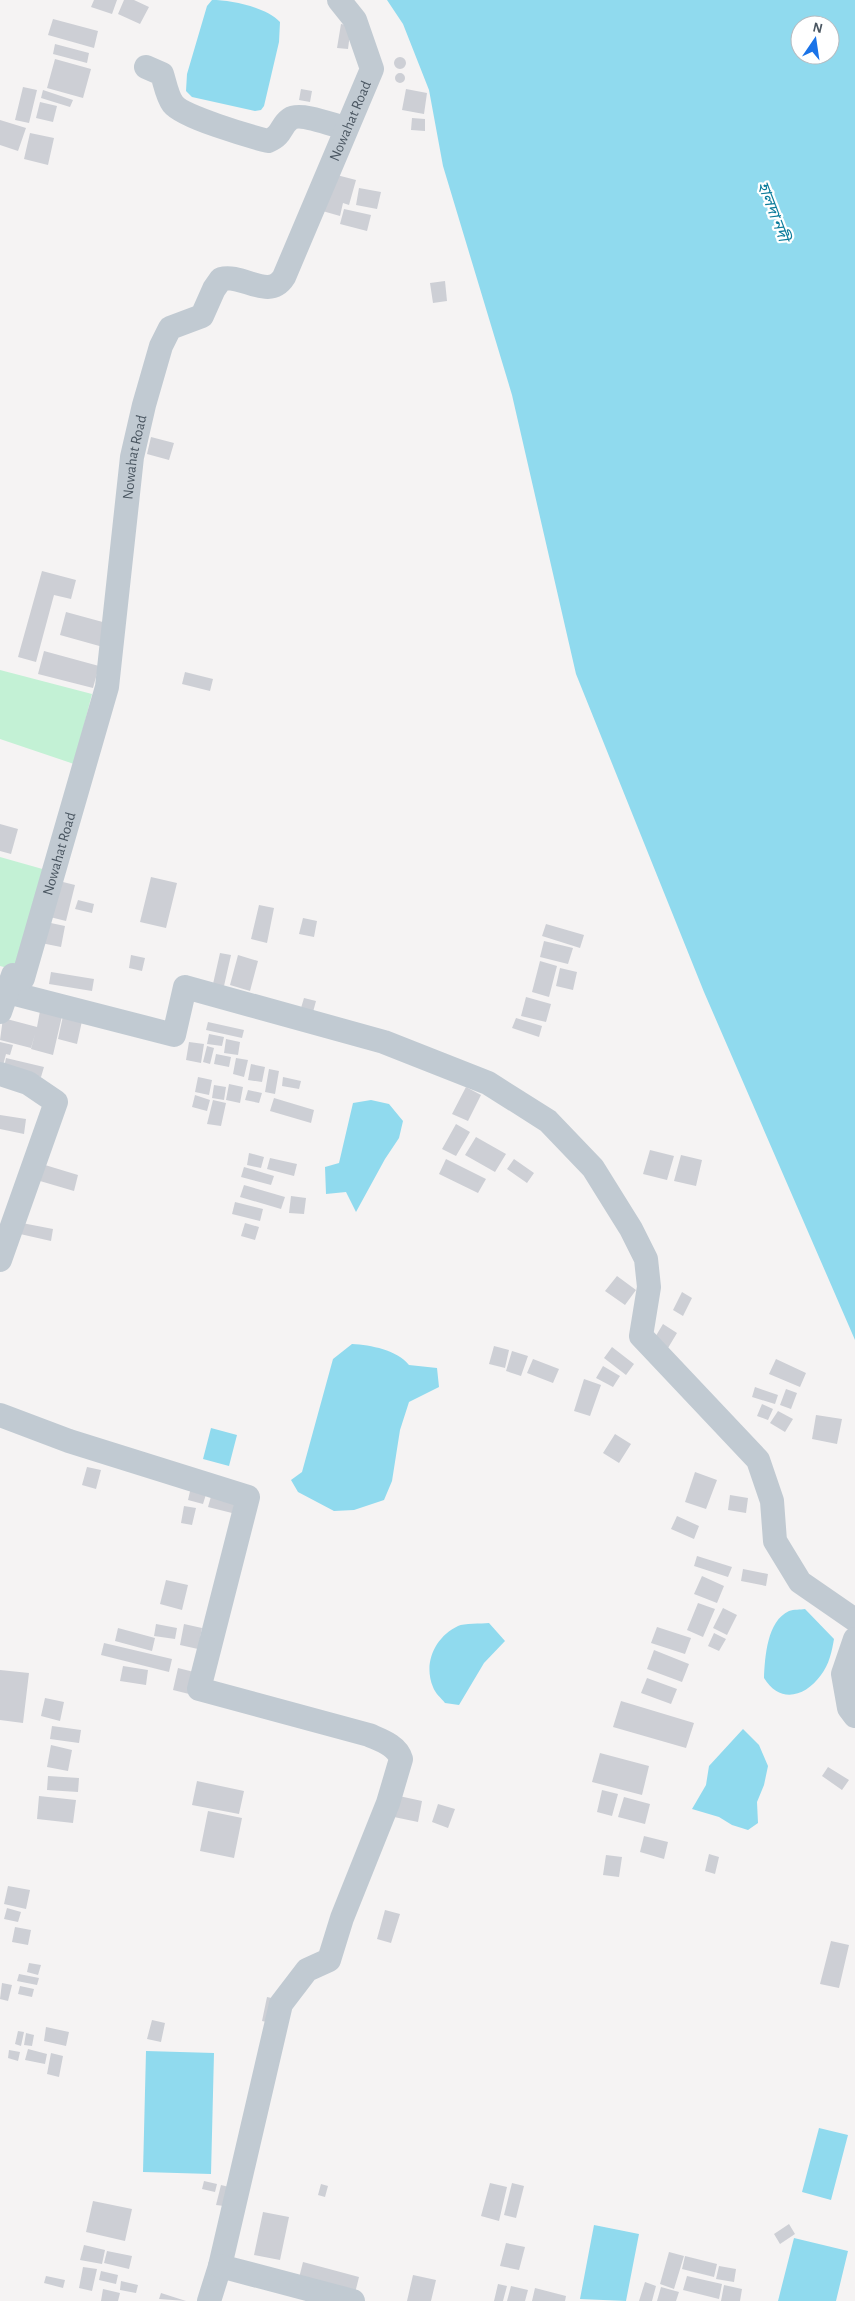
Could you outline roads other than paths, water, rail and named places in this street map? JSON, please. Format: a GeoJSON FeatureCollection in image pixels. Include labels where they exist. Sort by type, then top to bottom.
{"type":"FeatureCollection","features":[{"type":"Feature","properties":{"kind":"street","name":"Nowahat Road"},"geometry":{"type":"LineString","coordinates":[[5,989],[23,978],[107,687],[132,457],[144,405],[161,346],[172,327],[202,316],[221,279],[226,278],[270,287],[282,281],[345,128],[372,69],[355,20],[339,0]]}},
{"type":"Feature","properties":{"kind":"street"},"geometry":{"type":"LineString","coordinates":[[146,67],[162,74],[173,104],[197,118],[240,133],[268,141],[277,137],[290,119],[300,116],[345,128]]}},
{"type":"Feature","properties":{"kind":"street"},"geometry":{"type":"LineString","coordinates":[[5,989],[174,1035],[185,987],[384,1042],[488,1083],[548,1121],[593,1168],[631,1229],[646,1259],[649,1287],[641,1336],[758,1460],[772,1501],[775,1541],[800,1582],[855,1620]]}},
{"type":"Feature","properties":{"kind":"street"},"geometry":{"type":"LineString","coordinates":[[0,1074],[28,1083],[56,1102],[0,1260]]}},
{"type":"Feature","properties":{"kind":"street"},"geometry":{"type":"LineString","coordinates":[[0,1415],[69,1441],[248,1497],[199,1689],[368,1735],[392,1746],[401,1758],[388,1803],[342,1918],[329,1960],[307,1970],[281,2004],[220,2266],[208,2301]]}},
{"type":"Feature","properties":{"kind":"street"},"geometry":{"type":"LineString","coordinates":[[855,1639],[844,1674],[848,1708],[855,1716]]}},
{"type":"Feature","properties":{"kind":"street"},"geometry":{"type":"LineString","coordinates":[[220,2266],[353,2301]]}},
{"type":"Feature","properties":{"kind":"water"},"geometry":{"type":"Polygon","coordinates":[[[212,0],[248,5],[266,12],[280,22],[279,42],[264,106],[261,110],[255,111],[192,97],[186,91],[187,74],[207,6],[212,0]]]}},
{"type":"Feature","properties":{"kind":"water","name":"হালদা নদী"},"geometry":{"type":"Polygon","coordinates":[[[387,0],[855,0],[855,1340],[704,992],[576,674],[512,395],[443,166],[429,90],[403,24],[387,0]]]}},
{"type":"Feature","properties":{"kind":"water"},"geometry":{"type":"Polygon","coordinates":[[[371,1100],[389,1104],[403,1121],[399,1138],[385,1159],[356,1212],[346,1192],[326,1194],[325,1167],[339,1163],[353,1103],[371,1100]]]}},
{"type":"Feature","properties":{"kind":"water"},"geometry":{"type":"Polygon","coordinates":[[[352,1344],[375,1347],[391,1352],[409,1365],[437,1368],[439,1387],[409,1402],[400,1430],[392,1481],[384,1500],[354,1510],[334,1511],[298,1492],[291,1480],[302,1472],[333,1359],[352,1344]]]}},
{"type":"Feature","properties":{"kind":"water"},"geometry":{"type":"Polygon","coordinates":[[[211,1428],[237,1435],[229,1466],[203,1459],[211,1428]]]}},
{"type":"Feature","properties":{"kind":"water"},"geometry":{"type":"Polygon","coordinates":[[[805,1609],[834,1639],[830,1658],[821,1675],[808,1688],[792,1694],[777,1692],[764,1678],[765,1660],[772,1631],[776,1623],[789,1611],[805,1609]]]}},
{"type":"Feature","properties":{"kind":"water"},"geometry":{"type":"Polygon","coordinates":[[[489,1623],[505,1641],[484,1663],[459,1705],[445,1703],[435,1691],[430,1678],[430,1660],[437,1644],[458,1626],[489,1623]]]}},
{"type":"Feature","properties":{"kind":"water"},"geometry":{"type":"Polygon","coordinates":[[[743,1729],[759,1745],[768,1766],[764,1785],[757,1802],[758,1823],[748,1830],[732,1825],[719,1817],[692,1809],[706,1785],[709,1766],[743,1729]]]}},
{"type":"Feature","properties":{"kind":"water"},"geometry":{"type":"Polygon","coordinates":[[[146,2051],[214,2053],[211,2174],[143,2172],[146,2051]]]}},
{"type":"Feature","properties":{"kind":"water"},"geometry":{"type":"Polygon","coordinates":[[[819,2128],[848,2135],[831,2200],[802,2192],[819,2128]]]}},
{"type":"Feature","properties":{"kind":"water"},"geometry":{"type":"Polygon","coordinates":[[[594,2225],[639,2234],[626,2301],[580,2299],[594,2225]]]}},
{"type":"Feature","properties":{"kind":"water"},"geometry":{"type":"Polygon","coordinates":[[[794,2238],[848,2251],[836,2301],[778,2301],[794,2238]]]}}]}
